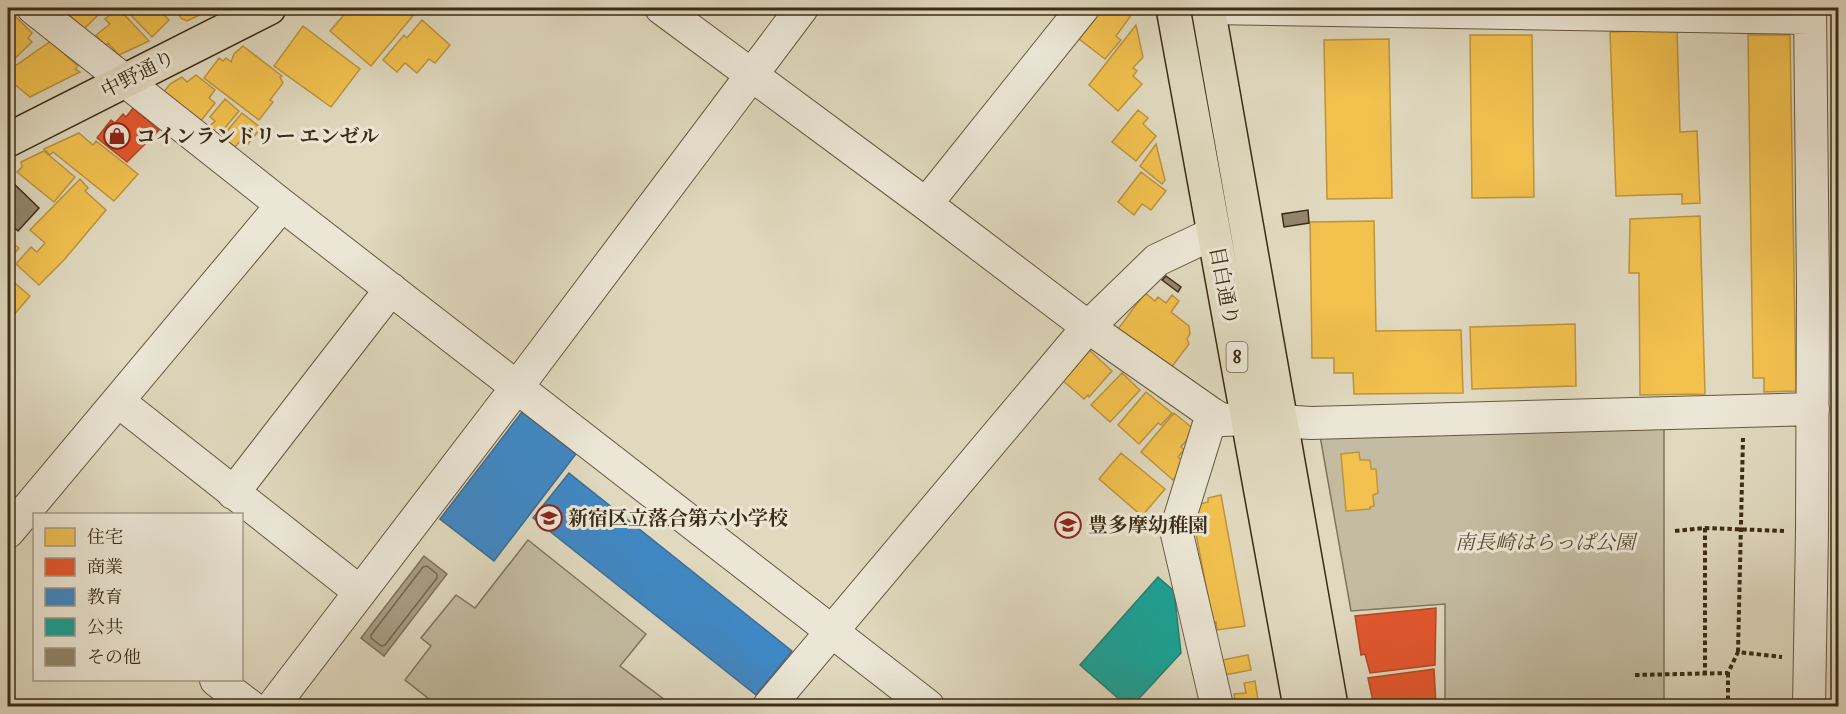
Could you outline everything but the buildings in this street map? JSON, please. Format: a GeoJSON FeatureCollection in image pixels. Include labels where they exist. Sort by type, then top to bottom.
{"type":"FeatureCollection","features":[{"type":"Feature","properties":{"kind":"main road","name":"中野通り"},"geometry":{"type":"LineString","coordinates":[[8,140],[269,8]]}},
{"type":"Feature","properties":{"kind":"main road","name":"目白通り"},"geometry":{"type":"LineString","coordinates":[[1173,8],[1300,706]]}},
{"type":"Feature","properties":{"kind":"main road","name":"目白通り"},"geometry":{"type":"LineString","coordinates":[[1208,8],[1332,706]]}},
{"type":"Feature","properties":{"kind":"street"},"geometry":{"type":"LineString","coordinates":[[33,8],[282,205],[928,706]]}},
{"type":"Feature","properties":{"kind":"street"},"geometry":{"type":"LineString","coordinates":[[661,8],[1088,327],[1222,420],[1249,419],[1282,423],[1813,409]]}},
{"type":"Feature","properties":{"kind":"street"},"geometry":{"type":"LineString","coordinates":[[273,706],[518,387],[802,8]]}},
{"type":"Feature","properties":{"kind":"street"},"geometry":{"type":"LineString","coordinates":[[926,204],[1083,8]]}},
{"type":"Feature","properties":{"kind":"street"},"geometry":{"type":"LineString","coordinates":[[1208,8],[1810,13],[1825,100],[1826,289],[1813,409],[1821,545],[1809,660],[1809,706]]}},
{"type":"Feature","properties":{"kind":"street"},"geometry":{"type":"LineString","coordinates":[[16,527],[282,205]]}},
{"type":"Feature","properties":{"kind":"street"},"geometry":{"type":"LineString","coordinates":[[770,706],[1088,327],[1157,260],[1214,233]]}},
{"type":"Feature","properties":{"kind":"street"},"geometry":{"type":"LineString","coordinates":[[233,493],[390,289]]}},
{"type":"Feature","properties":{"kind":"street"},"geometry":{"type":"LineString","coordinates":[[118,401],[360,592]]}},
{"type":"Feature","properties":{"kind":"street"},"geometry":{"type":"LineString","coordinates":[[1212,414],[1176,530],[1217,706]]}},
{"type":"Feature","properties":{"kind":"street"},"geometry":{"type":"LineString","coordinates":[[217,681],[250,706]]}},
{"type":"Feature","properties":{"kind":"path"},"geometry":{"type":"LineString","coordinates":[[1728,706],[1728,673],[1738,652],[1744,411]]}},
{"type":"Feature","properties":{"kind":"path"},"geometry":{"type":"LineString","coordinates":[[1675,531],[1705,528],[1741,530],[1821,545]]}},
{"type":"Feature","properties":{"kind":"path"},"geometry":{"type":"LineString","coordinates":[[1705,528],[1705,672]]}},
{"type":"Feature","properties":{"kind":"path"},"geometry":{"type":"LineString","coordinates":[[1738,652],[1809,660]]}},
{"type":"Feature","properties":{"kind":"path"},"geometry":{"type":"LineString","coordinates":[[1635,675],[1728,673]]}},
{"type":"Feature","properties":{"kind":"green space","name":"南長崎はらっぱ公園"},"geometry":{"type":"Polygon","coordinates":[[[1664,422],[1664,706],[1445,706],[1445,604],[1351,611],[1320,436],[1664,422]]]}},
{"type":"Feature","properties":{"kind":"green space"},"geometry":{"type":"Polygon","coordinates":[[[528,540],[646,634],[620,666],[673,706],[438,706],[405,680],[431,646],[421,638],[456,595],[475,608],[528,540]]]}},
{"type":"Feature","properties":{"kind":"water"},"geometry":{"type":"Polygon","coordinates":[[[424,556],[447,574],[384,656],[361,638],[424,556]]]}},
{"type":"Feature","properties":{"kind":"place","name":"コインランドリー エンゼル"},"geometry":{"type":"Point","coordinates":[117,136]}},
{"type":"Feature","properties":{"kind":"place","name":"新宿区立落合第六小学校"},"geometry":{"type":"Point","coordinates":[549,518]}},
{"type":"Feature","properties":{"kind":"place","name":"豊多摩幼稚園"},"geometry":{"type":"Point","coordinates":[1068,525]}}]}
